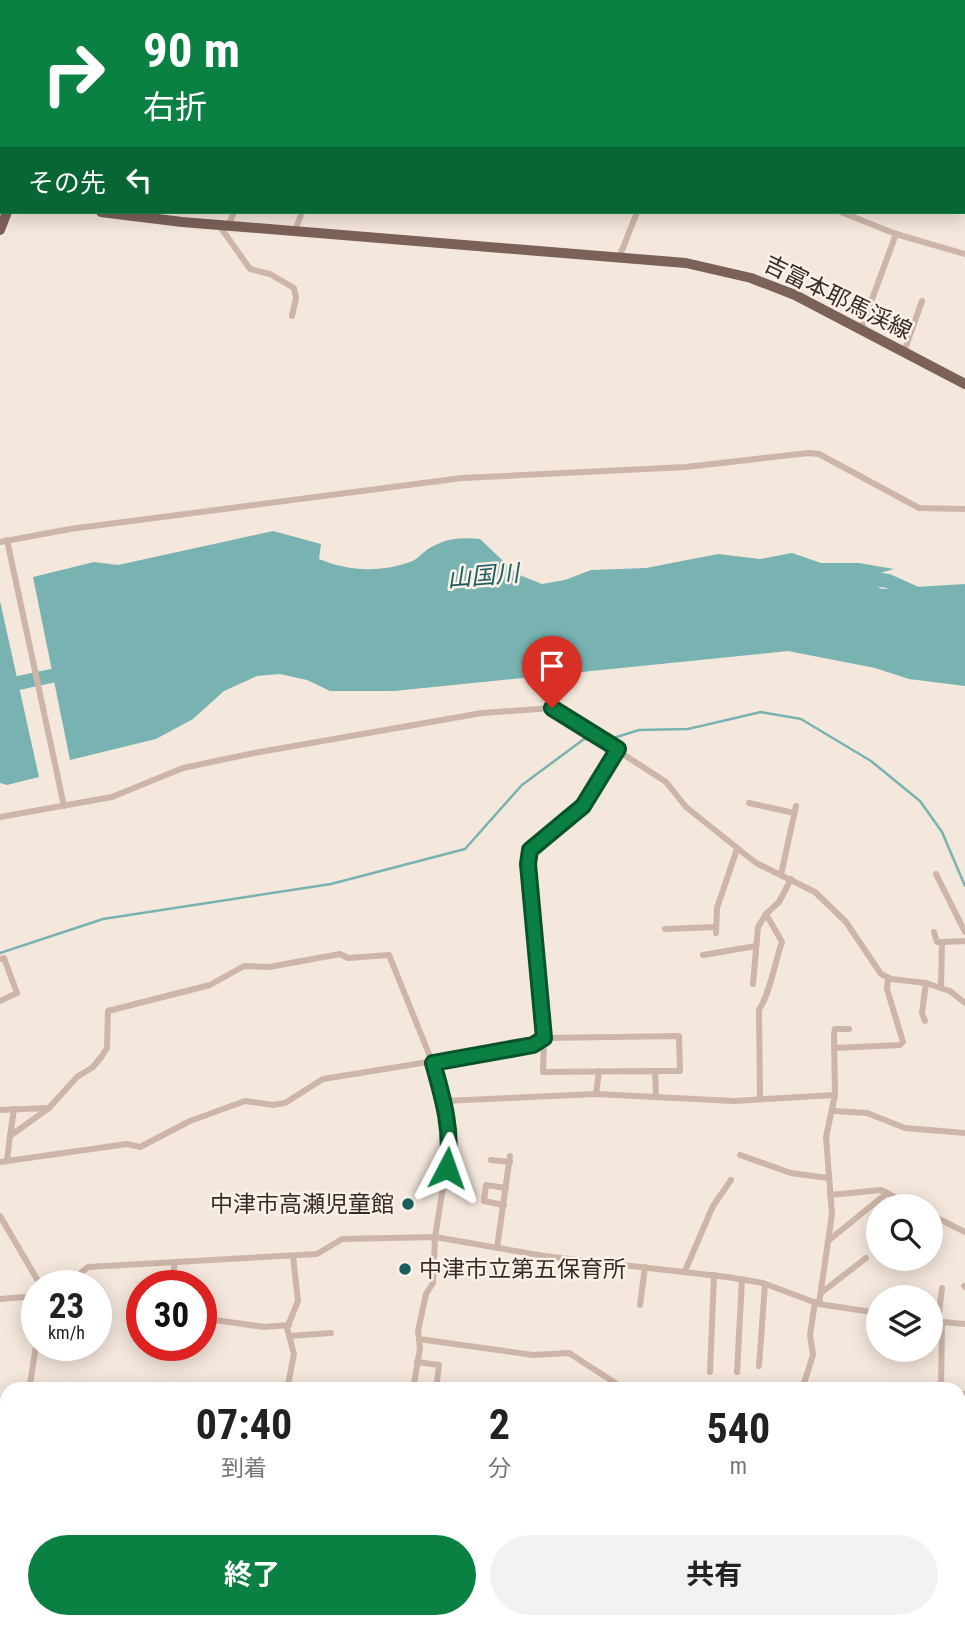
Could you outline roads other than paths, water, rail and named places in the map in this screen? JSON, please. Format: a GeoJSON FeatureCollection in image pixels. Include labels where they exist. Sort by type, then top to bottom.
{"type":"FeatureCollection","features":[{"type":"Feature","properties":{"kind":"main road","name":"吉富本耶馬渓線"},"geometry":{"type":"LineString","coordinates":[[125,214],[686,263],[751,278],[795,295],[965,384]]}},
{"type":"Feature","properties":{"kind":"street"},"geometry":{"type":"LineString","coordinates":[[232,214],[223,224],[250,269],[270,274],[294,288],[296,298],[292,316]]}},
{"type":"Feature","properties":{"kind":"street"},"geometry":{"type":"LineString","coordinates":[[295,230],[301,214]]}},
{"type":"Feature","properties":{"kind":"street"},"geometry":{"type":"LineString","coordinates":[[619,258],[636,214]]}},
{"type":"Feature","properties":{"kind":"street"},"geometry":{"type":"LineString","coordinates":[[846,214],[896,234],[965,254]]}},
{"type":"Feature","properties":{"kind":"street"},"geometry":{"type":"LineString","coordinates":[[861,330],[896,234]]}},
{"type":"Feature","properties":{"kind":"street"},"geometry":{"type":"LineString","coordinates":[[904,352],[922,301]]}},
{"type":"Feature","properties":{"kind":"street"},"geometry":{"type":"LineString","coordinates":[[64,806],[8,548],[4,541],[70,528],[462,478],[686,467],[809,453],[818,454],[919,508],[965,509]]}},
{"type":"Feature","properties":{"kind":"street"},"geometry":{"type":"LineString","coordinates":[[0,817],[112,797],[183,768],[242,756],[470,715],[537,707],[552,708],[666,782],[687,807],[756,863],[791,879],[830,904],[846,922],[881,974],[888,978],[926,983],[941,988],[965,1003]]}},
{"type":"Feature","properties":{"kind":"street"},"geometry":{"type":"LineString","coordinates":[[14,1108],[4,1161],[127,1144],[140,1147],[190,1121],[245,1101],[285,1104],[323,1079],[533,1045],[544,1038],[679,1036],[680,1071],[543,1072],[544,1038],[528,864],[530,850],[583,806],[618,749]]}},
{"type":"Feature","properties":{"kind":"street"},"geometry":{"type":"LineString","coordinates":[[749,803],[795,810],[781,875]]}},
{"type":"Feature","properties":{"kind":"street"},"geometry":{"type":"LineString","coordinates":[[665,929],[716,930],[716,908],[737,849]]}},
{"type":"Feature","properties":{"kind":"street"},"geometry":{"type":"LineString","coordinates":[[936,874],[965,932]]}},
{"type":"Feature","properties":{"kind":"street"},"geometry":{"type":"LineString","coordinates":[[753,984],[758,927],[766,914],[779,902],[791,879]]}},
{"type":"Feature","properties":{"kind":"street"},"geometry":{"type":"LineString","coordinates":[[760,1098],[759,1009],[766,1002],[772,969],[782,942],[766,914]]}},
{"type":"Feature","properties":{"kind":"street"},"geometry":{"type":"LineString","coordinates":[[934,932],[937,942],[965,941]]}},
{"type":"Feature","properties":{"kind":"street"},"geometry":{"type":"LineString","coordinates":[[941,988],[942,942]]}},
{"type":"Feature","properties":{"kind":"street"},"geometry":{"type":"LineString","coordinates":[[703,955],[757,946]]}},
{"type":"Feature","properties":{"kind":"street"},"geometry":{"type":"LineString","coordinates":[[10,1136],[49,1108],[77,1077],[93,1067],[102,1056],[107,1048],[108,1011],[210,985],[244,966],[269,967],[340,954],[348,958],[389,955],[433,1063],[444,1101],[450,1144],[435,1237],[433,1283],[426,1294],[414,1382]]}},
{"type":"Feature","properties":{"kind":"street"},"geometry":{"type":"LineString","coordinates":[[0,959],[4,958],[17,993],[0,1000]]}},
{"type":"Feature","properties":{"kind":"street"},"geometry":{"type":"LineString","coordinates":[[834,1048],[900,1045],[903,1042],[887,989],[888,978]]}},
{"type":"Feature","properties":{"kind":"street"},"geometry":{"type":"LineString","coordinates":[[925,1021],[922,1013],[926,983]]}},
{"type":"Feature","properties":{"kind":"street"},"geometry":{"type":"LineString","coordinates":[[805,1382],[813,1355],[810,1335],[821,1293],[832,1214],[826,1137],[834,1111],[835,1029],[849,1029]]}},
{"type":"Feature","properties":{"kind":"street"},"geometry":{"type":"LineString","coordinates":[[596,1094],[599,1071]]}},
{"type":"Feature","properties":{"kind":"street"},"geometry":{"type":"LineString","coordinates":[[655,1071],[656,1097]]}},
{"type":"Feature","properties":{"kind":"street"},"geometry":{"type":"LineString","coordinates":[[444,1101],[596,1094],[734,1101],[835,1096]]}},
{"type":"Feature","properties":{"kind":"street"},"geometry":{"type":"LineString","coordinates":[[0,1110],[49,1108]]}},
{"type":"Feature","properties":{"kind":"street"},"geometry":{"type":"LineString","coordinates":[[834,1111],[867,1113],[905,1128],[965,1133]]}},
{"type":"Feature","properties":{"kind":"street"},"geometry":{"type":"LineString","coordinates":[[740,1155],[791,1172],[828,1178]]}},
{"type":"Feature","properties":{"kind":"street"},"geometry":{"type":"LineString","coordinates":[[491,1160],[510,1159],[497,1248]]}},
{"type":"Feature","properties":{"kind":"street"},"geometry":{"type":"LineString","coordinates":[[685,1271],[713,1206],[731,1180]]}},
{"type":"Feature","properties":{"kind":"street"},"geometry":{"type":"LineString","coordinates":[[504,1205],[484,1201],[486,1185],[506,1188]]}},
{"type":"Feature","properties":{"kind":"street"},"geometry":{"type":"LineString","coordinates":[[828,1241],[887,1193],[881,1190],[830,1195]]}},
{"type":"Feature","properties":{"kind":"street"},"geometry":{"type":"LineString","coordinates":[[0,1216],[32,1270]]}},
{"type":"Feature","properties":{"kind":"street"},"geometry":{"type":"LineString","coordinates":[[943,1221],[965,1232]]}},
{"type":"Feature","properties":{"kind":"street"},"geometry":{"type":"LineString","coordinates":[[85,1270],[89,1267],[317,1254],[342,1240],[435,1237],[497,1248],[741,1279],[765,1284],[817,1303],[866,1311]]}},
{"type":"Feature","properties":{"kind":"street"},"geometry":{"type":"LineString","coordinates":[[289,1382],[294,1354],[289,1325],[298,1301],[293,1256]]}},
{"type":"Feature","properties":{"kind":"street"},"geometry":{"type":"LineString","coordinates":[[821,1293],[866,1258]]}},
{"type":"Feature","properties":{"kind":"street"},"geometry":{"type":"LineString","coordinates":[[174,1270],[175,1262]]}},
{"type":"Feature","properties":{"kind":"street"},"geometry":{"type":"LineString","coordinates":[[640,1305],[645,1267]]}},
{"type":"Feature","properties":{"kind":"street"},"geometry":{"type":"LineString","coordinates":[[710,1372],[714,1275]]}},
{"type":"Feature","properties":{"kind":"street"},"geometry":{"type":"LineString","coordinates":[[737,1372],[741,1279]]}},
{"type":"Feature","properties":{"kind":"street"},"geometry":{"type":"LineString","coordinates":[[759,1366],[765,1284]]}},
{"type":"Feature","properties":{"kind":"street"},"geometry":{"type":"LineString","coordinates":[[0,1299],[21,1297]]}},
{"type":"Feature","properties":{"kind":"street"},"geometry":{"type":"LineString","coordinates":[[217,1320],[264,1327],[289,1325]]}},
{"type":"Feature","properties":{"kind":"street"},"geometry":{"type":"LineString","coordinates":[[943,1322],[965,1324]]}},
{"type":"Feature","properties":{"kind":"street"},"geometry":{"type":"LineString","coordinates":[[290,1336],[331,1333]]}},
{"type":"Feature","properties":{"kind":"street"},"geometry":{"type":"LineString","coordinates":[[419,1339],[441,1339],[533,1355],[569,1353],[614,1382]]}},
{"type":"Feature","properties":{"kind":"street"},"geometry":{"type":"LineString","coordinates":[[30,1382],[34,1361]]}},
{"type":"Feature","properties":{"kind":"street"},"geometry":{"type":"LineString","coordinates":[[417,1362],[439,1364],[437,1382]]}},
{"type":"Feature","properties":{"kind":"street"},"geometry":{"type":"LineString","coordinates":[[939,1362],[941,1382]]}},
{"type":"Feature","properties":{"kind":"water"},"geometry":{"type":"Polygon","coordinates":[[[273,531],[321,544],[319,559],[364,569],[387,568],[410,562],[447,540],[480,539],[517,574],[542,584],[565,580],[591,570],[646,568],[718,554],[760,559],[792,553],[821,563],[859,563],[894,569],[862,578],[882,589],[965,584],[965,686],[909,679],[875,668],[788,651],[394,691],[330,691],[307,680],[280,674],[257,676],[224,691],[193,719],[156,739],[70,760],[33,577],[94,562],[118,565],[273,531]]]}},
{"type":"Feature","properties":{"kind":"water"},"geometry":{"type":"Polygon","coordinates":[[[0,601],[39,777],[7,785],[0,783],[0,601]]]}},
{"type":"Feature","properties":{"kind":"waterway","name":"山国川"},"geometry":{"type":"LineString","coordinates":[[849,575],[888,581],[917,594]]}},
{"type":"Feature","properties":{"kind":"waterway","name":"山国川"},"geometry":{"type":"LineString","coordinates":[[0,687],[70,672]]}},
{"type":"Feature","properties":{"kind":"waterway"},"geometry":{"type":"LineString","coordinates":[[607,740],[639,730],[688,729],[761,712],[801,719],[871,761],[920,801],[942,832],[965,886]]}},
{"type":"Feature","properties":{"kind":"waterway"},"geometry":{"type":"LineString","coordinates":[[0,953],[103,919],[331,884],[465,849],[522,785],[584,739],[600,741]]}},
{"type":"Feature","properties":{"kind":"place","name":"中津市高瀬児童館"},"geometry":{"type":"Point","coordinates":[408,1204]}},
{"type":"Feature","properties":{"kind":"place","name":"中津市立第五保育所"},"geometry":{"type":"Point","coordinates":[405,1269]}}]}
